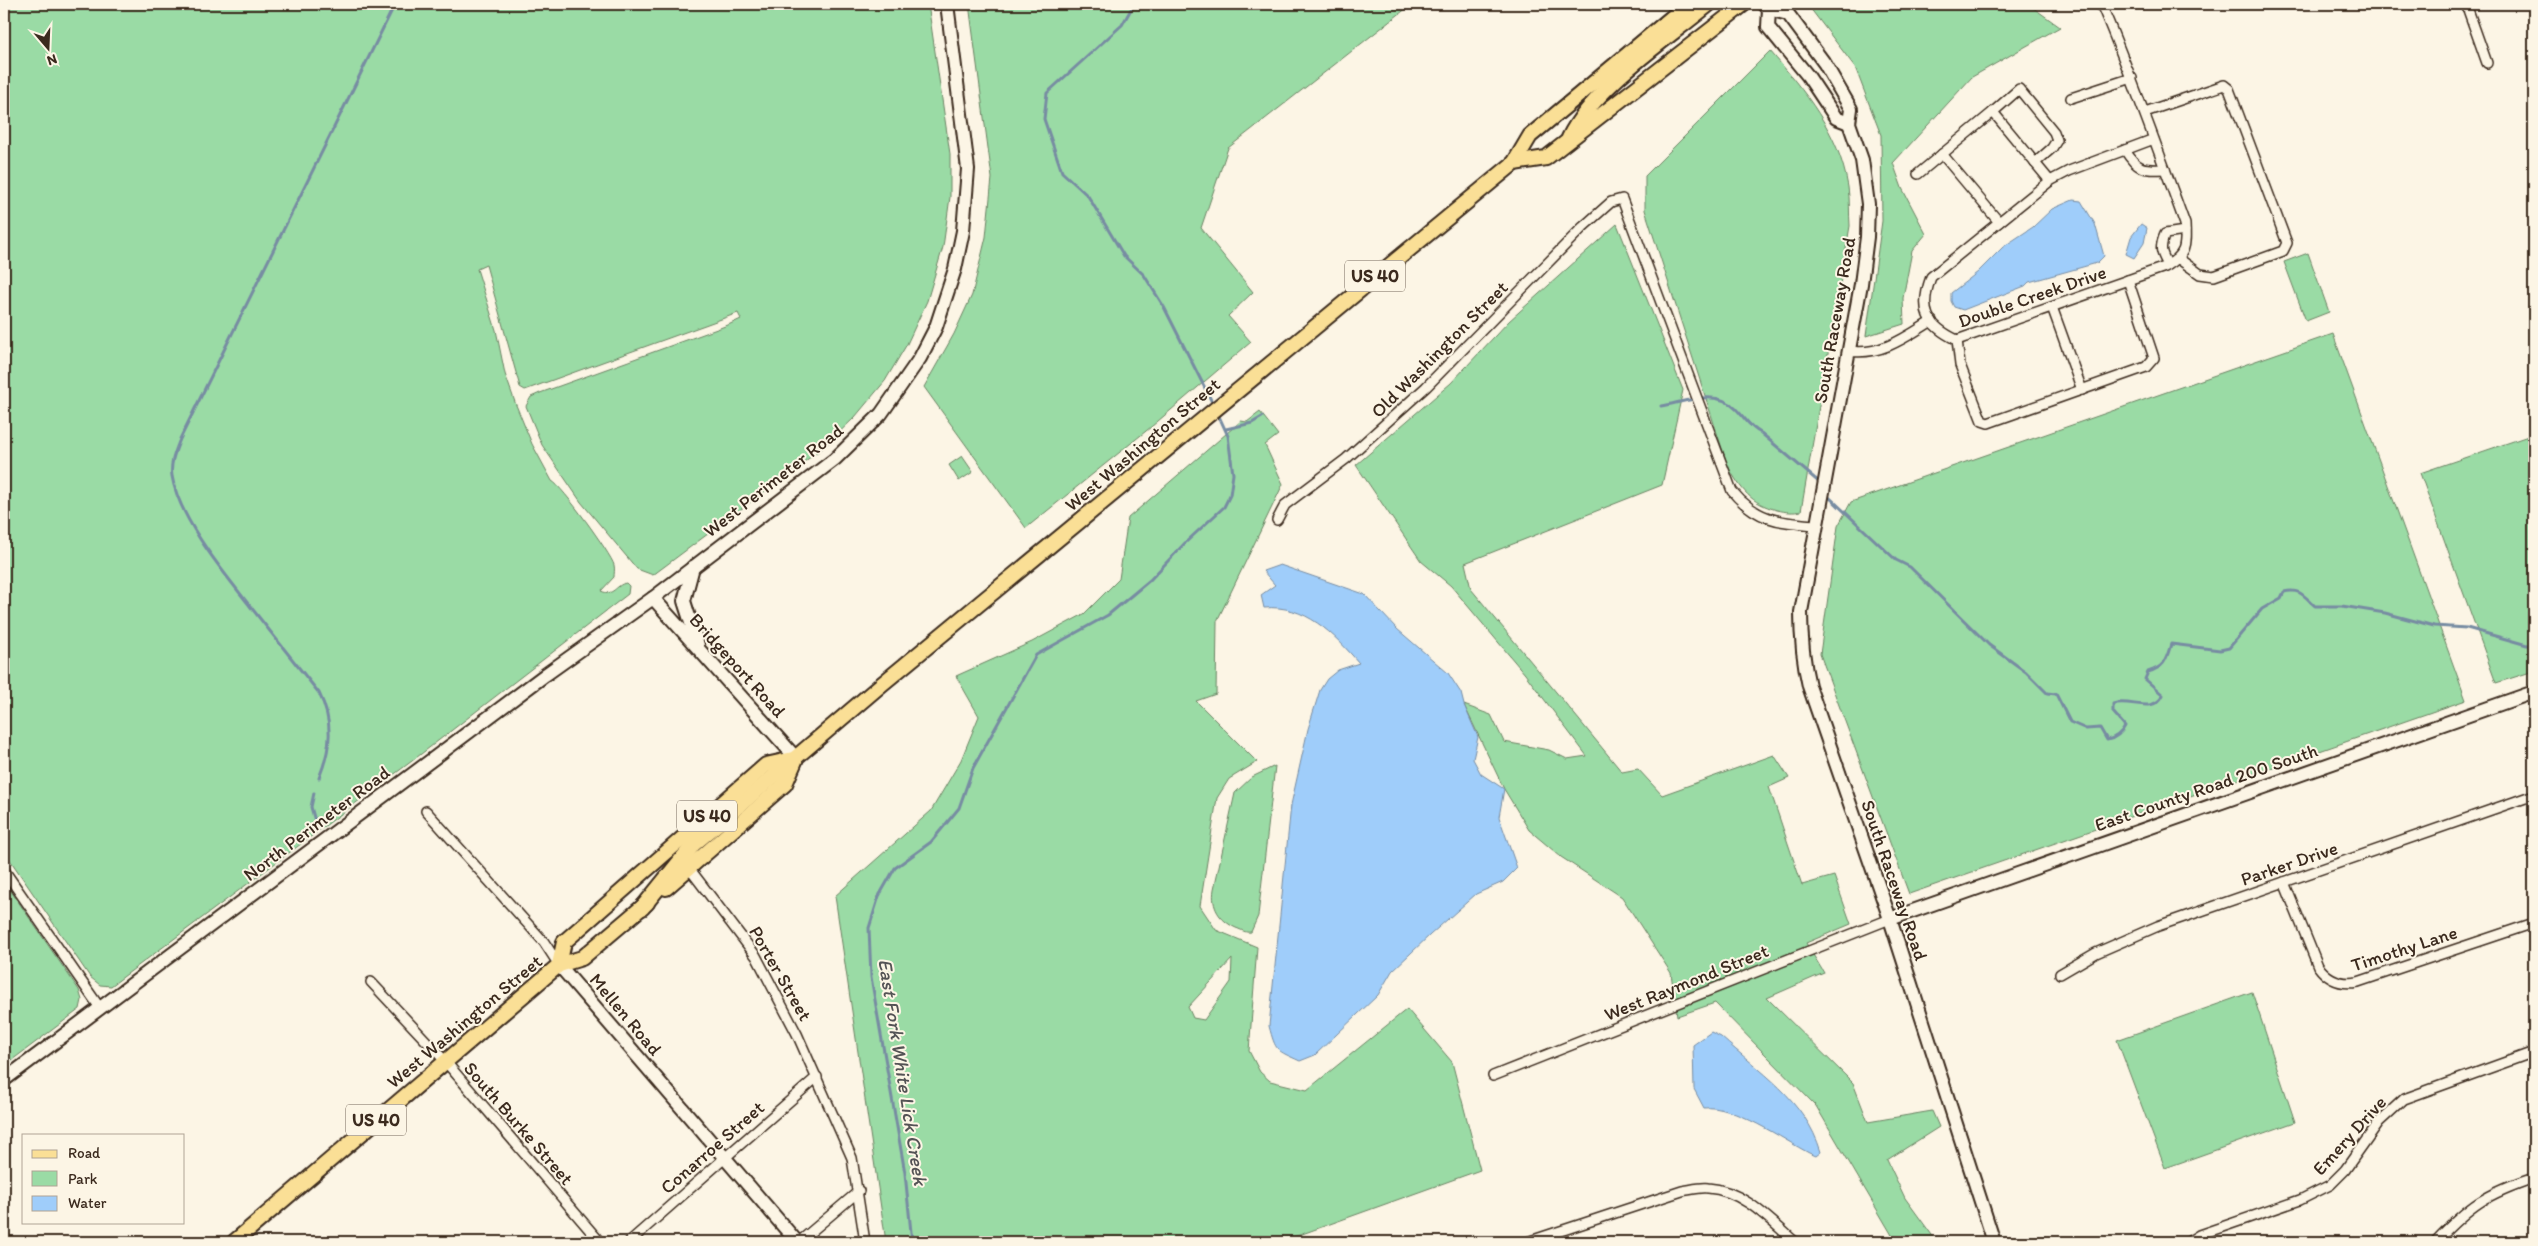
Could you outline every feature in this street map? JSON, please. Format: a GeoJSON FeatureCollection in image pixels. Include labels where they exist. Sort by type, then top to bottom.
{"type":"FeatureCollection","features":[{"type":"Feature","properties":{"kind":"main road","name":"West Washington Street"},"geometry":{"type":"LineString","coordinates":[[234,1242],[559,964],[582,958],[689,868],[785,784],[796,758],[897,671],[1189,431],[1236,390],[1514,163],[1530,136],[1688,4]]}},
{"type":"Feature","properties":{"kind":"main road"},"geometry":{"type":"LineString","coordinates":[[1567,141],[1578,120],[1614,82],[1709,4]]}},
{"type":"Feature","properties":{"kind":"main road"},"geometry":{"type":"LineString","coordinates":[[1514,163],[1546,158],[1744,4]]}},
{"type":"Feature","properties":{"kind":"main road","name":"West Washington Street"},"geometry":{"type":"LineString","coordinates":[[559,964],[564,942],[633,880],[766,765],[796,758]]}},
{"type":"Feature","properties":{"kind":"main road"},"geometry":{"type":"LineString","coordinates":[[642,908],[693,846],[796,758]]}},
{"type":"Feature","properties":{"kind":"street","name":"West Perimeter Road"},"geometry":{"type":"LineString","coordinates":[[653,598],[835,459],[856,440],[881,414],[900,388],[920,358],[936,327],[955,269],[963,230],[968,168],[947,4]]}},
{"type":"Feature","properties":{"kind":"street"},"geometry":{"type":"LineString","coordinates":[[2101,4],[2145,112],[2185,231],[2186,242],[2179,259],[2200,274],[2214,276],[2283,251],[2287,244],[2230,89],[2224,84],[2145,112]]}},
{"type":"Feature","properties":{"kind":"street"},"geometry":{"type":"LineString","coordinates":[[2466,4],[2487,63]]}},
{"type":"Feature","properties":{"kind":"street","name":"South Raceway Road"},"geometry":{"type":"LineString","coordinates":[[1849,123],[1836,118],[1808,76],[1768,27],[1766,6],[1788,14],[1825,64],[1851,109],[1849,123],[1862,160],[1867,190],[1868,222],[1861,284],[1815,525],[1801,612],[1804,667],[1890,919],[1994,1242]]}},
{"type":"Feature","properties":{"kind":"street"},"geometry":{"type":"LineString","coordinates":[[2071,98],[2132,78]]}},
{"type":"Feature","properties":{"kind":"street"},"geometry":{"type":"LineString","coordinates":[[1918,174],[2019,89],[2048,124],[2056,140],[2052,148],[2035,163]]}},
{"type":"Feature","properties":{"kind":"street"},"geometry":{"type":"LineString","coordinates":[[1994,112],[2050,181]]}},
{"type":"Feature","properties":{"kind":"street","name":"Double Creek Drive"},"geometry":{"type":"LineString","coordinates":[[2154,139],[2069,171],[2050,181],[1931,277],[1924,297],[1928,316],[1939,331],[1957,340],[2128,280],[2179,259]]}},
{"type":"Feature","properties":{"kind":"street"},"geometry":{"type":"LineString","coordinates":[[2125,150],[2134,165],[2148,170],[2165,169]]}},
{"type":"Feature","properties":{"kind":"street"},"geometry":{"type":"LineString","coordinates":[[1942,154],[1999,222]]}},
{"type":"Feature","properties":{"kind":"street","name":"Old Washington Street"},"geometry":{"type":"LineString","coordinates":[[1277,520],[1284,505],[1361,446],[1426,387],[1610,202],[1622,199],[1726,481],[1740,500],[1756,513],[1774,521],[1815,525]]}},
{"type":"Feature","properties":{"kind":"street"},"geometry":{"type":"LineString","coordinates":[[2168,265],[2161,253],[2160,246],[2165,234],[2185,231]]}},
{"type":"Feature","properties":{"kind":"street"},"geometry":{"type":"LineString","coordinates":[[1957,340],[1960,365],[1982,421],[1988,423],[2146,367],[2154,358],[2128,280]]}},
{"type":"Feature","properties":{"kind":"street"},"geometry":{"type":"LineString","coordinates":[[2052,307],[2082,390]]}},
{"type":"Feature","properties":{"kind":"street"},"geometry":{"type":"LineString","coordinates":[[1849,351],[1872,352],[1886,348],[1932,321]]}},
{"type":"Feature","properties":{"kind":"street"},"geometry":{"type":"LineString","coordinates":[[693,567],[684,601],[701,652]]}},
{"type":"Feature","properties":{"kind":"street","name":"Bridgeport Road"},"geometry":{"type":"LineString","coordinates":[[653,598],[796,758]]}},
{"type":"Feature","properties":{"kind":"street","name":"North Perimeter Road"},"geometry":{"type":"LineString","coordinates":[[4,1080],[544,675],[653,598]]}},
{"type":"Feature","properties":{"kind":"street","name":"East County Road 200 South"},"geometry":{"type":"LineString","coordinates":[[1890,919],[2534,692]]}},
{"type":"Feature","properties":{"kind":"street","name":"Parker Drive"},"geometry":{"type":"LineString","coordinates":[[2060,974],[2096,953],[2158,926],[2534,795]]}},
{"type":"Feature","properties":{"kind":"street","name":"Mellen Road"},"geometry":{"type":"LineString","coordinates":[[426,811],[544,942],[559,964],[798,1242]]}},
{"type":"Feature","properties":{"kind":"street","name":"Porter Street"},"geometry":{"type":"LineString","coordinates":[[689,868],[756,956],[786,1010],[817,1077]]}},
{"type":"Feature","properties":{"kind":"street"},"geometry":{"type":"LineString","coordinates":[[4,870],[100,1008]]}},
{"type":"Feature","properties":{"kind":"street","name":"Timothy Lane"},"geometry":{"type":"LineString","coordinates":[[2284,882],[2318,966],[2331,979],[2340,982],[2358,982],[2534,923]]}},
{"type":"Feature","properties":{"kind":"street","name":"West Raymond Street"},"geometry":{"type":"LineString","coordinates":[[1494,1076],[1890,919]]}},
{"type":"Feature","properties":{"kind":"street","name":"South Burke Street"},"geometry":{"type":"LineString","coordinates":[[371,982],[445,1061],[600,1242]]}},
{"type":"Feature","properties":{"kind":"street","name":"Emery Drive"},"geometry":{"type":"LineString","coordinates":[[2188,1242],[2199,1236],[2300,1200],[2330,1185],[2345,1170],[2379,1122],[2404,1099],[2534,1052]]}},
{"type":"Feature","properties":{"kind":"street"},"geometry":{"type":"LineString","coordinates":[[817,1077],[847,1145],[859,1191],[865,1242]]}},
{"type":"Feature","properties":{"kind":"street","name":"Conarroe Street"},"geometry":{"type":"LineString","coordinates":[[629,1242],[817,1077]]}},
{"type":"Feature","properties":{"kind":"street"},"geometry":{"type":"LineString","coordinates":[[2436,1242],[2461,1215],[2478,1201],[2498,1190],[2534,1178]]}},
{"type":"Feature","properties":{"kind":"street"},"geometry":{"type":"LineString","coordinates":[[1527,1242],[1682,1191],[1708,1188],[1727,1192],[1755,1207],[1790,1241]]}},
{"type":"Feature","properties":{"kind":"street"},"geometry":{"type":"LineString","coordinates":[[798,1242],[859,1191]]}},
{"type":"Feature","properties":{"kind":"green space"},"geometry":{"type":"Polygon","coordinates":[[[4,4],[928,4],[950,154],[950,197],[943,247],[927,301],[907,344],[885,381],[855,417],[824,447],[653,575],[637,569],[581,502],[542,445],[526,406],[531,397],[540,393],[728,325],[741,319],[738,313],[525,390],[520,387],[486,265],[477,269],[496,330],[505,374],[532,444],[552,481],[586,521],[611,558],[614,565],[614,577],[601,591],[609,593],[626,583],[629,586],[628,594],[412,761],[111,986],[100,985],[90,977],[4,851],[4,4]]]}},
{"type":"Feature","properties":{"kind":"green space"},"geometry":{"type":"Polygon","coordinates":[[[969,4],[1412,4],[1228,148],[1201,228],[1253,292],[1228,316],[1251,342],[1151,427],[1026,528],[924,387],[954,334],[972,295],[986,237],[992,178],[969,4]]]}},
{"type":"Feature","properties":{"kind":"green space"},"geometry":{"type":"Polygon","coordinates":[[[1815,4],[2028,4],[2060,27],[1972,77],[1893,163],[1902,188],[1926,234],[1912,251],[1903,298],[1904,324],[1866,336],[1882,221],[1881,135],[1855,67],[1810,8],[1815,4]]]}},
{"type":"Feature","properties":{"kind":"green space"},"geometry":{"type":"Polygon","coordinates":[[[1770,51],[1808,98],[1829,131],[1844,167],[1849,197],[1850,226],[1801,511],[1795,512],[1777,510],[1760,504],[1743,489],[1728,467],[1645,210],[1645,176],[1770,51]]]}},
{"type":"Feature","properties":{"kind":"green space"},"geometry":{"type":"Polygon","coordinates":[[[1617,224],[1683,390],[1662,485],[1465,563],[1471,589],[1622,772],[1638,769],[1662,795],[1774,755],[1789,778],[1769,787],[1802,885],[1834,876],[1851,924],[1806,943],[1824,973],[1767,998],[1853,1083],[1868,1122],[1932,1111],[1939,1127],[1887,1160],[1905,1198],[1937,1242],[1896,1242],[1816,1106],[1715,1003],[1677,1016],[1671,973],[1622,897],[1561,857],[1529,830],[1504,789],[1464,705],[1491,715],[1504,742],[1549,750],[1567,759],[1587,756],[1525,674],[1451,586],[1421,561],[1356,465],[1451,383],[1509,321],[1617,224]]]}},
{"type":"Feature","properties":{"kind":"green space"},"geometry":{"type":"Polygon","coordinates":[[[2308,253],[2329,312],[2306,321],[2284,262],[2308,253]]]}},
{"type":"Feature","properties":{"kind":"green space"},"geometry":{"type":"Polygon","coordinates":[[[2333,334],[2466,700],[1909,894],[1820,654],[1838,526],[1851,502],[2333,334]]]}},
{"type":"Feature","properties":{"kind":"green space"},"geometry":{"type":"Polygon","coordinates":[[[1260,412],[1278,435],[1265,445],[1283,484],[1217,621],[1216,694],[1196,701],[1257,762],[1229,779],[1217,798],[1200,906],[1216,930],[1257,947],[1249,1051],[1260,1072],[1270,1081],[1307,1090],[1407,1009],[1452,1062],[1480,1170],[1280,1242],[886,1242],[835,896],[931,811],[961,760],[979,716],[956,676],[1032,642],[1084,614],[1119,579],[1128,518],[1241,421],[1247,422],[1260,412]],[[1232,959],[1188,1007],[1193,1018],[1204,1020],[1231,982],[1232,959]]]}},
{"type":"Feature","properties":{"kind":"green space"},"geometry":{"type":"Polygon","coordinates":[[[2534,434],[2534,671],[2496,683],[2420,473],[2534,434]]]}},
{"type":"Feature","properties":{"kind":"green space"},"geometry":{"type":"Polygon","coordinates":[[[962,456],[973,472],[959,481],[949,465],[962,456]]]}},
{"type":"Feature","properties":{"kind":"green space"},"geometry":{"type":"Polygon","coordinates":[[[1275,766],[1258,916],[1251,932],[1247,932],[1230,925],[1221,917],[1215,907],[1214,889],[1235,793],[1252,777],[1275,766]]]}},
{"type":"Feature","properties":{"kind":"green space"},"geometry":{"type":"Polygon","coordinates":[[[4,881],[79,990],[82,1000],[80,1009],[4,1066],[4,881]]]}},
{"type":"Feature","properties":{"kind":"green space"},"geometry":{"type":"Polygon","coordinates":[[[2252,992],[2295,1122],[2165,1168],[2117,1040],[2252,992]]]}},
{"type":"Feature","properties":{"kind":"water"},"geometry":{"type":"Polygon","coordinates":[[[2073,200],[2081,201],[2095,224],[2104,256],[2097,263],[2029,282],[2025,286],[1963,310],[1954,307],[1951,301],[1951,293],[1978,272],[2003,247],[2033,227],[2052,209],[2073,200]]]}},
{"type":"Feature","properties":{"kind":"water"},"geometry":{"type":"Polygon","coordinates":[[[2141,224],[2147,228],[2144,243],[2134,258],[2126,254],[2131,237],[2141,224]]]}},
{"type":"Feature","properties":{"kind":"water"},"geometry":{"type":"Polygon","coordinates":[[[1280,565],[1364,594],[1397,629],[1448,673],[1461,693],[1464,705],[1478,737],[1473,759],[1481,774],[1504,789],[1499,817],[1517,868],[1503,882],[1476,894],[1392,971],[1378,995],[1315,1055],[1300,1061],[1278,1049],[1273,1041],[1269,1026],[1291,805],[1308,729],[1320,690],[1327,679],[1338,670],[1359,663],[1318,623],[1293,611],[1279,608],[1264,608],[1261,595],[1275,585],[1263,571],[1280,565]]]}},
{"type":"Feature","properties":{"kind":"water"},"geometry":{"type":"Polygon","coordinates":[[[1711,1032],[1721,1037],[1766,1075],[1793,1102],[1814,1133],[1821,1152],[1816,1156],[1743,1117],[1716,1108],[1704,1108],[1694,1089],[1693,1045],[1711,1032]]]}},
{"type":"Feature","properties":{"kind":"waterway"},"geometry":{"type":"LineString","coordinates":[[319,778],[326,756],[329,735],[327,715],[319,693],[204,545],[183,510],[176,493],[172,467],[173,458],[180,439],[395,4]]}},
{"type":"Feature","properties":{"kind":"waterway","name":"East Fork White Lick Creek"},"geometry":{"type":"LineString","coordinates":[[1134,4],[1122,25],[1047,93],[1044,119],[1062,172],[1088,196],[1124,256],[1144,275],[1164,307],[1214,406]]}},
{"type":"Feature","properties":{"kind":"waterway"},"geometry":{"type":"LineString","coordinates":[[1661,406],[1700,398],[1720,399],[1736,409],[1754,428],[1820,483]]}},
{"type":"Feature","properties":{"kind":"waterway","name":"East Fork White Lick Creek"},"geometry":{"type":"LineString","coordinates":[[912,1242],[905,1173],[871,977],[869,928],[879,896],[895,868],[931,842],[959,808],[973,768],[1036,655],[1108,615],[1150,580],[1185,543],[1224,507],[1230,495],[1233,474],[1228,436],[1218,414]]}},
{"type":"Feature","properties":{"kind":"waterway"},"geometry":{"type":"LineString","coordinates":[[1226,429],[1252,423],[1262,417]]}},
{"type":"Feature","properties":{"kind":"waterway"},"geometry":{"type":"LineString","coordinates":[[1829,497],[1896,560],[1910,567],[1989,645],[2026,672],[2047,693],[2056,694],[2070,722],[2086,729],[2100,728],[2107,740],[2118,735],[2125,726],[2113,712],[2113,704],[2147,705],[2159,701],[2163,695],[2145,679],[2148,672],[2158,668],[2164,662],[2171,644],[2220,650],[2229,648],[2262,609],[2281,598],[2284,592],[2298,592],[2315,606],[2342,606],[2385,613],[2434,626],[2467,628],[2534,647]]}},
{"type":"Feature","properties":{"kind":"waterway"},"geometry":{"type":"LineString","coordinates":[[314,793],[311,807],[315,821]]}}]}
